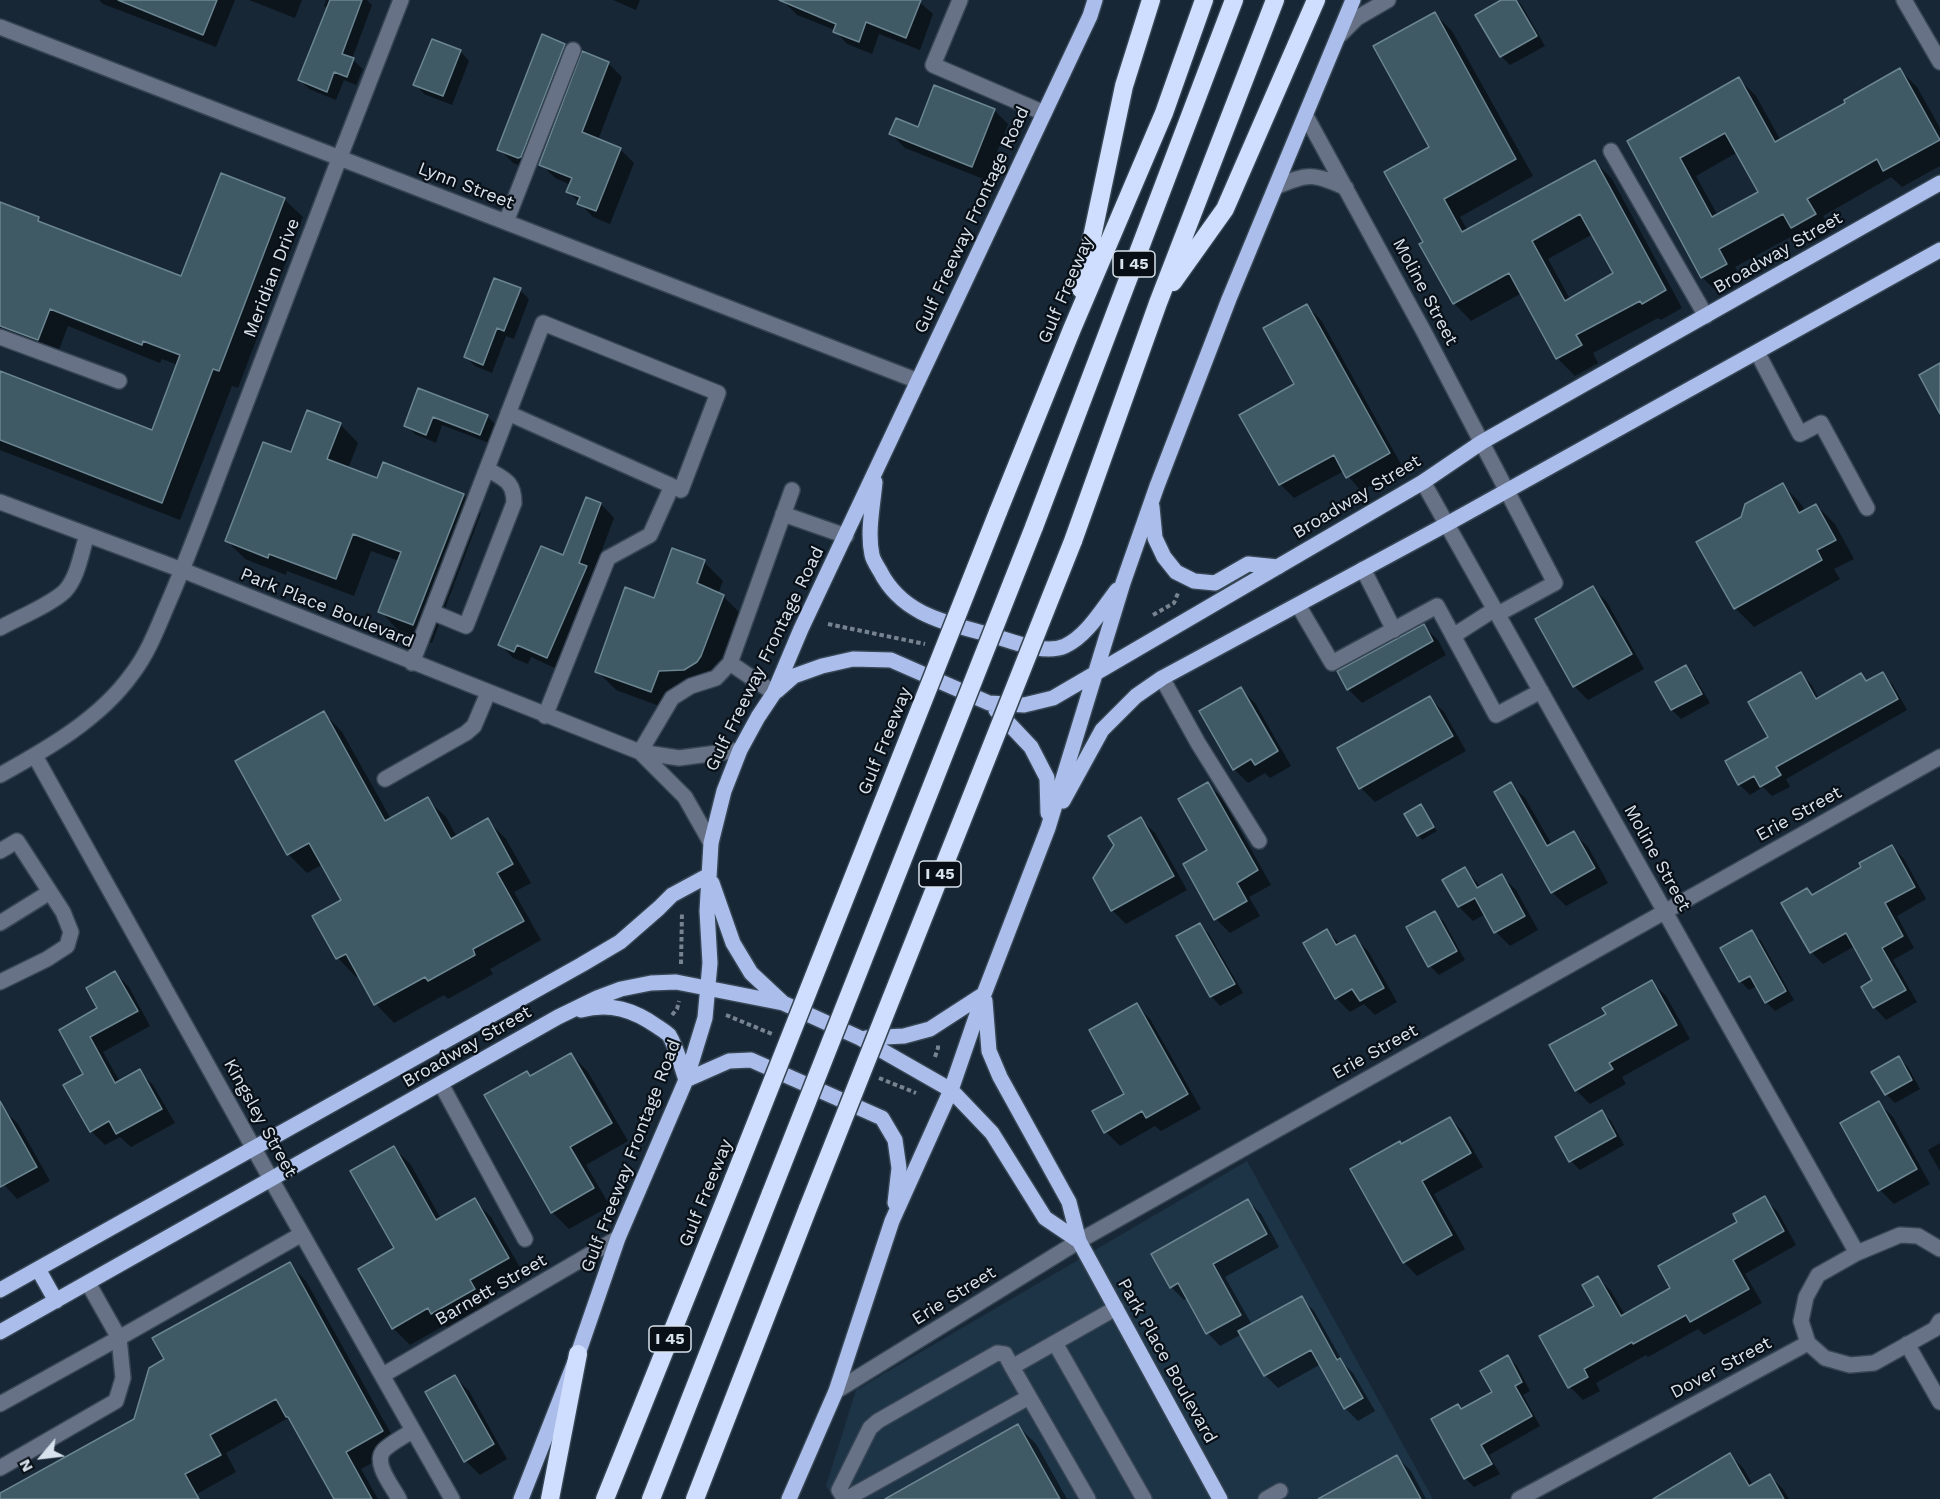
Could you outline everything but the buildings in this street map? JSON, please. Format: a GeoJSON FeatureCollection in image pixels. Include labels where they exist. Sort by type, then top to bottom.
{"type":"FeatureCollection","features":[{"type":"Feature","properties":{"kind":"highway"},"geometry":{"type":"LineString","coordinates":[[1072,329],[1124,86],[1151,0]]}},
{"type":"Feature","properties":{"kind":"highway","name":"Gulf Freeway"},"geometry":{"type":"LineString","coordinates":[[605,1499],[998,512],[1072,329],[1164,113],[1204,0]]}},
{"type":"Feature","properties":{"kind":"highway","name":"I 45"},"geometry":{"type":"LineString","coordinates":[[651,1499],[1034,527],[1234,0]]}},
{"type":"Feature","properties":{"kind":"highway","name":"I 45"},"geometry":{"type":"LineString","coordinates":[[695,1499],[1073,541],[1158,303],[1275,0]]}},
{"type":"Feature","properties":{"kind":"highway"},"geometry":{"type":"LineString","coordinates":[[1158,303],[1225,209],[1316,0]]}},
{"type":"Feature","properties":{"kind":"highway"},"geometry":{"type":"LineString","coordinates":[[550,1499],[578,1354]]}},
{"type":"Feature","properties":{"kind":"main road","name":"Gulf Freeway Frontage Road"},"geometry":{"type":"LineString","coordinates":[[521,1499],[578,1354],[618,1239],[686,1080],[705,1018],[710,963],[707,911],[711,843],[724,791],[740,750],[774,693],[801,628],[1090,16],[1095,0]]}},
{"type":"Feature","properties":{"kind":"main road"},"geometry":{"type":"LineString","coordinates":[[789,1499],[836,1391],[892,1221],[951,1089],[984,994],[1048,828],[1123,583],[1152,501],[1229,299],[1353,0]]}},
{"type":"Feature","properties":{"kind":"main road","name":"Broadway Street"},"geometry":{"type":"LineString","coordinates":[[774,693],[794,676],[822,666],[853,659],[891,660],[989,703],[1024,705],[1053,698],[1423,482],[1482,442],[1940,183]]}},
{"type":"Feature","properties":{"kind":"main road"},"geometry":{"type":"LineString","coordinates":[[1048,828],[1102,730],[1136,696],[1162,678],[1447,524],[1506,489],[1940,250]]}},
{"type":"Feature","properties":{"kind":"main road"},"geometry":{"type":"LineString","coordinates":[[876,470],[870,530],[872,556],[885,581],[905,603],[925,615],[1034,648],[1062,648],[1086,629],[1123,583]]}},
{"type":"Feature","properties":{"kind":"main road"},"geometry":{"type":"LineString","coordinates":[[1152,501],[1155,538],[1164,556],[1176,572],[1194,581],[1215,583],[1248,564],[1278,567]]}},
{"type":"Feature","properties":{"kind":"main road"},"geometry":{"type":"LineString","coordinates":[[989,703],[1031,747],[1047,778],[1048,828]]}},
{"type":"Feature","properties":{"kind":"main road"},"geometry":{"type":"LineString","coordinates":[[709,875],[733,943],[752,973],[783,1003]]}},
{"type":"Feature","properties":{"kind":"main road","name":"Broadway Street"},"geometry":{"type":"LineString","coordinates":[[0,1290],[590,960],[620,942],[672,895],[709,875]]}},
{"type":"Feature","properties":{"kind":"main road","name":"Broadway Street"},"geometry":{"type":"LineString","coordinates":[[0,1332],[558,1017],[621,988],[676,982],[783,1003],[860,1038],[904,1036],[930,1029],[984,994]]}},
{"type":"Feature","properties":{"kind":"main road","name":"Park Place Boulevard"},"geometry":{"type":"LineString","coordinates":[[984,994],[989,1052],[1000,1077],[1069,1202],[1079,1241],[1220,1499]]}},
{"type":"Feature","properties":{"kind":"main road"},"geometry":{"type":"LineString","coordinates":[[558,1017],[594,1007],[634,1011],[668,1034],[686,1080],[729,1061],[752,1060],[882,1118],[895,1140],[899,1168],[892,1221]]}},
{"type":"Feature","properties":{"kind":"main road","name":"Park Place Boulevard"},"geometry":{"type":"LineString","coordinates":[[860,1038],[951,1089],[992,1133],[1045,1218],[1079,1241]]}},
{"type":"Feature","properties":{"kind":"main road"},"geometry":{"type":"LineString","coordinates":[[38,1269],[56,1301]]}},
{"type":"Feature","properties":{"kind":"street","name":"Meridian Drive"},"geometry":{"type":"LineString","coordinates":[[0,776],[77,728],[105,705],[132,675],[151,643],[182,570],[401,0]]}},
{"type":"Feature","properties":{"kind":"street"},"geometry":{"type":"LineString","coordinates":[[960,0],[933,65],[1044,113]]}},
{"type":"Feature","properties":{"kind":"street"},"geometry":{"type":"LineString","coordinates":[[1340,35],[1357,18],[1388,0]]}},
{"type":"Feature","properties":{"kind":"street"},"geometry":{"type":"LineString","coordinates":[[1904,0],[1940,62]]}},
{"type":"Feature","properties":{"kind":"street","name":"Lynn Street"},"geometry":{"type":"LineString","coordinates":[[0,27],[918,381]]}},
{"type":"Feature","properties":{"kind":"street"},"geometry":{"type":"LineString","coordinates":[[506,222],[573,50]]}},
{"type":"Feature","properties":{"kind":"street","name":"Moline Street"},"geometry":{"type":"LineString","coordinates":[[1306,116],[1482,442],[1555,583],[1497,612]]}},
{"type":"Feature","properties":{"kind":"street"},"geometry":{"type":"LineString","coordinates":[[1611,151],[1706,316]]}},
{"type":"Feature","properties":{"kind":"street"},"geometry":{"type":"LineString","coordinates":[[1276,186],[1298,177],[1310,176],[1324,178],[1346,188]]}},
{"type":"Feature","properties":{"kind":"street"},"geometry":{"type":"LineString","coordinates":[[412,663],[508,413],[543,324],[718,393],[681,490],[508,413]]}},
{"type":"Feature","properties":{"kind":"street"},"geometry":{"type":"LineString","coordinates":[[0,337],[118,381]]}},
{"type":"Feature","properties":{"kind":"street"},"geometry":{"type":"LineString","coordinates":[[1757,352],[1800,434],[1821,423],[1867,508]]}},
{"type":"Feature","properties":{"kind":"street"},"geometry":{"type":"LineString","coordinates":[[432,612],[466,626],[514,503],[514,490],[507,480],[487,469]]}},
{"type":"Feature","properties":{"kind":"street","name":"Moline Street"},"geometry":{"type":"LineString","coordinates":[[1423,482],[1857,1253]]}},
{"type":"Feature","properties":{"kind":"street"},"geometry":{"type":"LineString","coordinates":[[545,716],[608,558],[650,535],[672,486]]}},
{"type":"Feature","properties":{"kind":"street"},"geometry":{"type":"LineString","coordinates":[[640,752],[672,698],[691,686],[716,678],[730,663],[792,490]]}},
{"type":"Feature","properties":{"kind":"street","name":"Park Place Boulevard"},"geometry":{"type":"LineString","coordinates":[[0,502],[182,570],[640,752],[679,758],[740,750]]}},
{"type":"Feature","properties":{"kind":"street"},"geometry":{"type":"LineString","coordinates":[[783,514],[846,536]]}},
{"type":"Feature","properties":{"kind":"street"},"geometry":{"type":"LineString","coordinates":[[0,628],[66,590],[73,577],[87,535]]}},
{"type":"Feature","properties":{"kind":"street"},"geometry":{"type":"LineString","coordinates":[[1364,569],[1394,630]]}},
{"type":"Feature","properties":{"kind":"street"},"geometry":{"type":"LineString","coordinates":[[1298,604],[1332,663],[1437,606],[1496,715],[1541,691]]}},
{"type":"Feature","properties":{"kind":"street"},"geometry":{"type":"LineString","coordinates":[[1453,636],[1497,612]]}},
{"type":"Feature","properties":{"kind":"street"},"geometry":{"type":"LineString","coordinates":[[730,663],[774,693]]}},
{"type":"Feature","properties":{"kind":"street"},"geometry":{"type":"LineString","coordinates":[[1162,678],[1198,743],[1259,841]]}},
{"type":"Feature","properties":{"kind":"street"},"geometry":{"type":"LineString","coordinates":[[385,778],[466,734],[474,726],[488,693]]}},
{"type":"Feature","properties":{"kind":"street","name":"Park Place Boulevard"},"geometry":{"type":"LineString","coordinates":[[640,752],[685,797],[711,843]]}},
{"type":"Feature","properties":{"kind":"street","name":"Kingsley Street"},"geometry":{"type":"LineString","coordinates":[[35,756],[452,1499]]}},
{"type":"Feature","properties":{"kind":"street","name":"Erie Street"},"geometry":{"type":"LineString","coordinates":[[836,1391],[1079,1241],[1940,757]]}},
{"type":"Feature","properties":{"kind":"street"},"geometry":{"type":"LineString","coordinates":[[0,851],[17,841],[63,912],[71,932],[67,946],[47,959],[0,982]]}},
{"type":"Feature","properties":{"kind":"street"},"geometry":{"type":"LineString","coordinates":[[0,923],[50,892]]}},
{"type":"Feature","properties":{"kind":"street"},"geometry":{"type":"LineString","coordinates":[[441,1084],[525,1239]]}},
{"type":"Feature","properties":{"kind":"street"},"geometry":{"type":"LineString","coordinates":[[0,1404],[302,1234]]}},
{"type":"Feature","properties":{"kind":"street"},"geometry":{"type":"LineString","coordinates":[[1940,1249],[1937,1245],[1918,1236],[1900,1235],[1857,1253],[1818,1275],[1806,1297],[1801,1321],[1808,1344],[1825,1358],[1850,1365],[1874,1363],[1935,1329],[1940,1321]]}},
{"type":"Feature","properties":{"kind":"street","name":"Barnett Street"},"geometry":{"type":"LineString","coordinates":[[383,1375],[618,1239]]}},
{"type":"Feature","properties":{"kind":"street"},"geometry":{"type":"LineString","coordinates":[[0,1468],[116,1401],[123,1378],[119,1338],[88,1283]]}},
{"type":"Feature","properties":{"kind":"street"},"geometry":{"type":"LineString","coordinates":[[1012,1367],[1116,1308]]}},
{"type":"Feature","properties":{"kind":"street"},"geometry":{"type":"LineString","coordinates":[[1055,1343],[1144,1499]]}},
{"type":"Feature","properties":{"kind":"street","name":"Dover Street"},"geometry":{"type":"LineString","coordinates":[[1519,1499],[1808,1344]]}},
{"type":"Feature","properties":{"kind":"street"},"geometry":{"type":"LineString","coordinates":[[1907,1344],[1940,1402]]}},
{"type":"Feature","properties":{"kind":"street"},"geometry":{"type":"LineString","coordinates":[[1029,1397],[845,1499],[839,1490],[870,1428],[878,1420],[997,1353],[1005,1354],[1088,1499]]}},
{"type":"Feature","properties":{"kind":"street"},"geometry":{"type":"LineString","coordinates":[[399,1499],[382,1468],[380,1458],[383,1451],[412,1431]]}},
{"type":"Feature","properties":{"kind":"street"},"geometry":{"type":"LineString","coordinates":[[1266,1499],[1280,1491]]}},
{"type":"Feature","properties":{"kind":"path"},"geometry":{"type":"LineString","coordinates":[[1146,620],[1174,603],[1180,587]]}},
{"type":"Feature","properties":{"kind":"path"},"geometry":{"type":"LineString","coordinates":[[681,969],[682,902]]}},
{"type":"Feature","properties":{"kind":"path"},"geometry":{"type":"LineString","coordinates":[[667,1021],[677,1009],[679,997]]}},
{"type":"Feature","properties":{"kind":"path"},"geometry":{"type":"LineString","coordinates":[[935,1057],[938,1048],[937,1040]]}},
{"type":"Feature","properties":{"kind":"shaded area"},"geometry":{"type":"Polygon","coordinates":[[[1247,1161],[1433,1499],[834,1499],[826,1486],[856,1390],[1247,1161]]]}}]}
